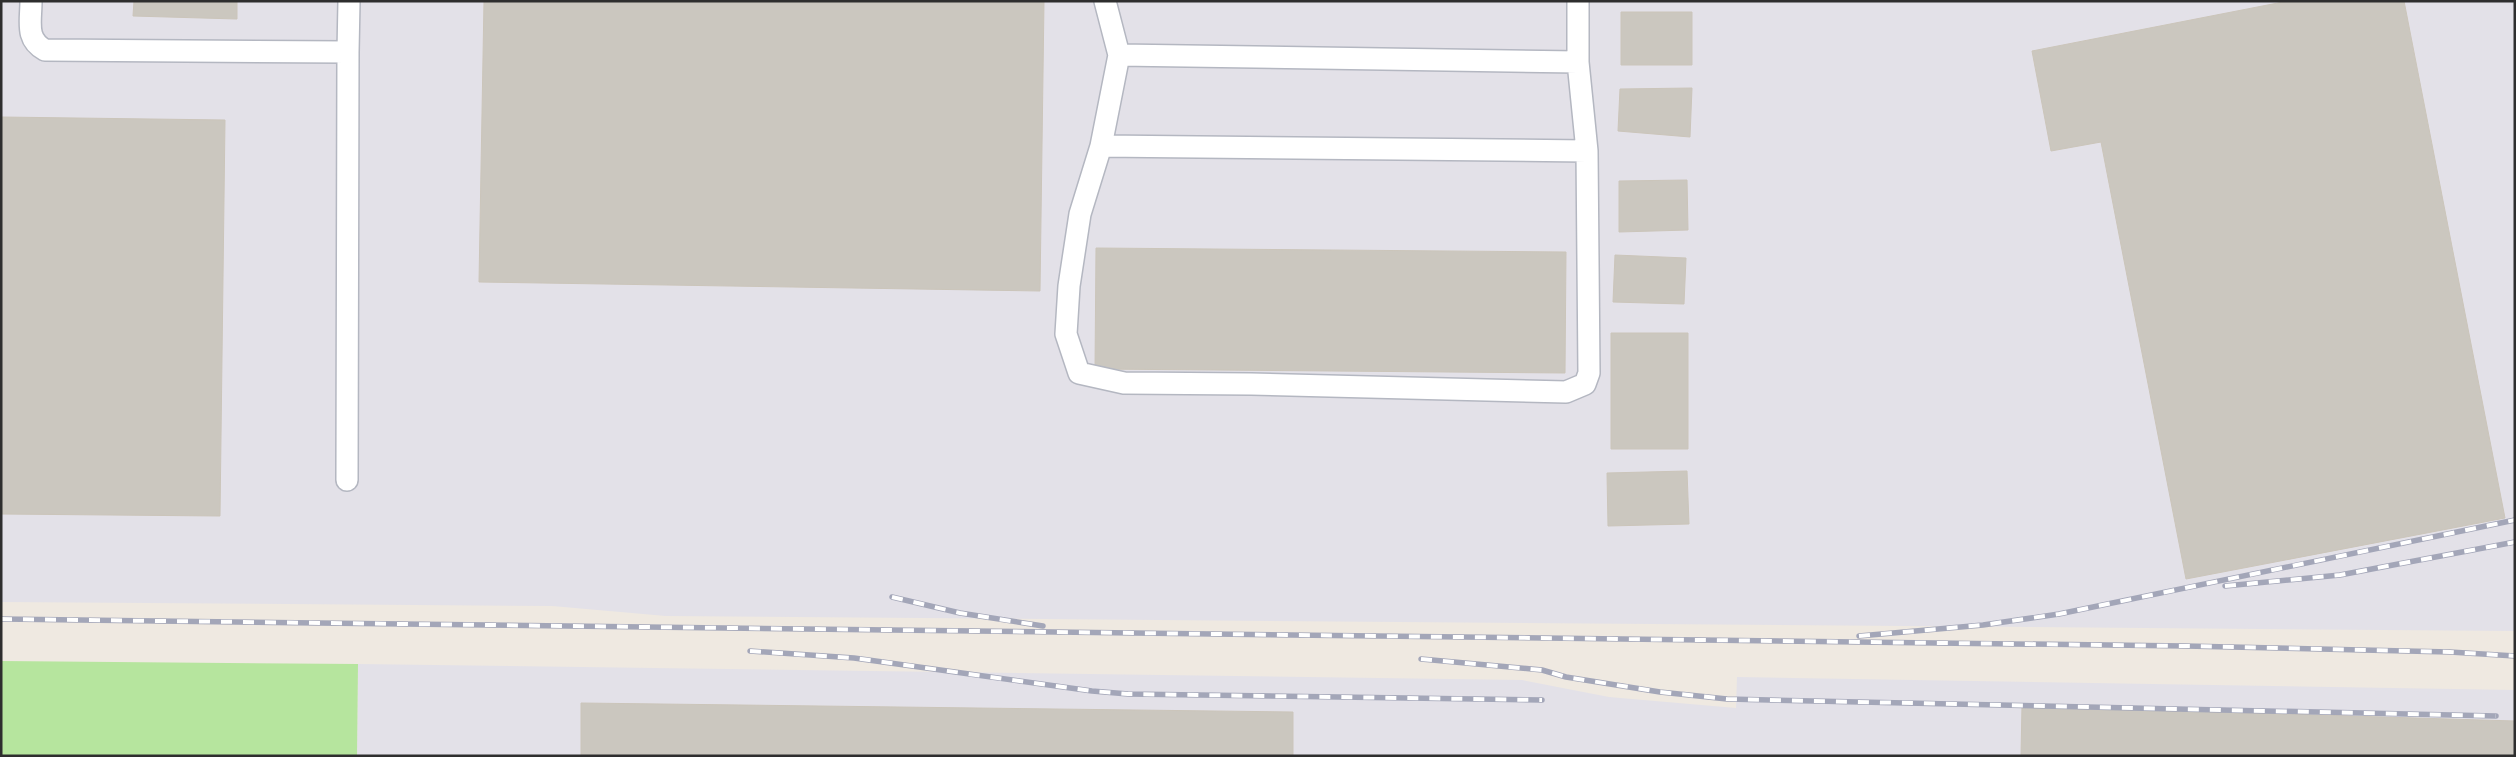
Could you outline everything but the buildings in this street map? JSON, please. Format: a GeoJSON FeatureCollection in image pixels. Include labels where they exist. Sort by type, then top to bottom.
{"type":"FeatureCollection","features":[{"type":"Feature","properties":{"kind":"lane"},"geometry":{"type":"LineString","coordinates":[[31,1],[30,34],[35,44],[45,50],[348,52]]}},
{"type":"Feature","properties":{"kind":"lane"},"geometry":{"type":"LineString","coordinates":[[347,480],[348,1]]}},
{"type":"Feature","properties":{"kind":"lane"},"geometry":{"type":"LineString","coordinates":[[1105,1],[1118,56],[1101,146],[1080,214],[1069,286],[1066,334],[1079,373],[1124,384],[1251,384],[1566,392],[1585,384],[1589,373],[1587,151],[1578,62],[1578,1]]}},
{"type":"Feature","properties":{"kind":"lane"},"geometry":{"type":"LineString","coordinates":[[1118,56],[1578,62]]}},
{"type":"Feature","properties":{"kind":"lane"},"geometry":{"type":"LineString","coordinates":[[1101,146],[1587,151]]}},
{"type":"Feature","properties":{"kind":"shaded area"},"geometry":{"type":"Polygon","coordinates":[[[1,1],[2515,1],[2515,631],[666,616],[552,606],[1,602],[1,1]]]}},
{"type":"Feature","properties":{"kind":"shaded area"},"geometry":{"type":"Polygon","coordinates":[[[358,664],[1522,680],[1609,697],[1736,708],[1737,677],[2515,690],[2515,756],[357,756],[358,664]]]}},
{"type":"Feature","properties":{"kind":"green space"},"geometry":{"type":"Polygon","coordinates":[[[1,661],[358,664],[357,756],[1,756],[1,661]]]}},
{"type":"Feature","properties":{"kind":"railway"},"geometry":{"type":"LineString","coordinates":[[1859,636],[1983,625],[2059,614],[2515,520]]}},
{"type":"Feature","properties":{"kind":"railway"},"geometry":{"type":"LineString","coordinates":[[2225,586],[2340,575],[2515,542]]}},
{"type":"Feature","properties":{"kind":"railway"},"geometry":{"type":"LineString","coordinates":[[892,597],[960,613],[1043,626]]}},
{"type":"Feature","properties":{"kind":"railway"},"geometry":{"type":"LineString","coordinates":[[1,619],[2185,646],[2450,652],[2515,656]]}},
{"type":"Feature","properties":{"kind":"railway"},"geometry":{"type":"LineString","coordinates":[[750,651],[854,658],[1092,691],[1128,694],[1542,700]]}},
{"type":"Feature","properties":{"kind":"railway"},"geometry":{"type":"LineString","coordinates":[[1421,659],[1542,670],[1566,677],[1660,692],[1727,699],[2496,716]]}}]}
